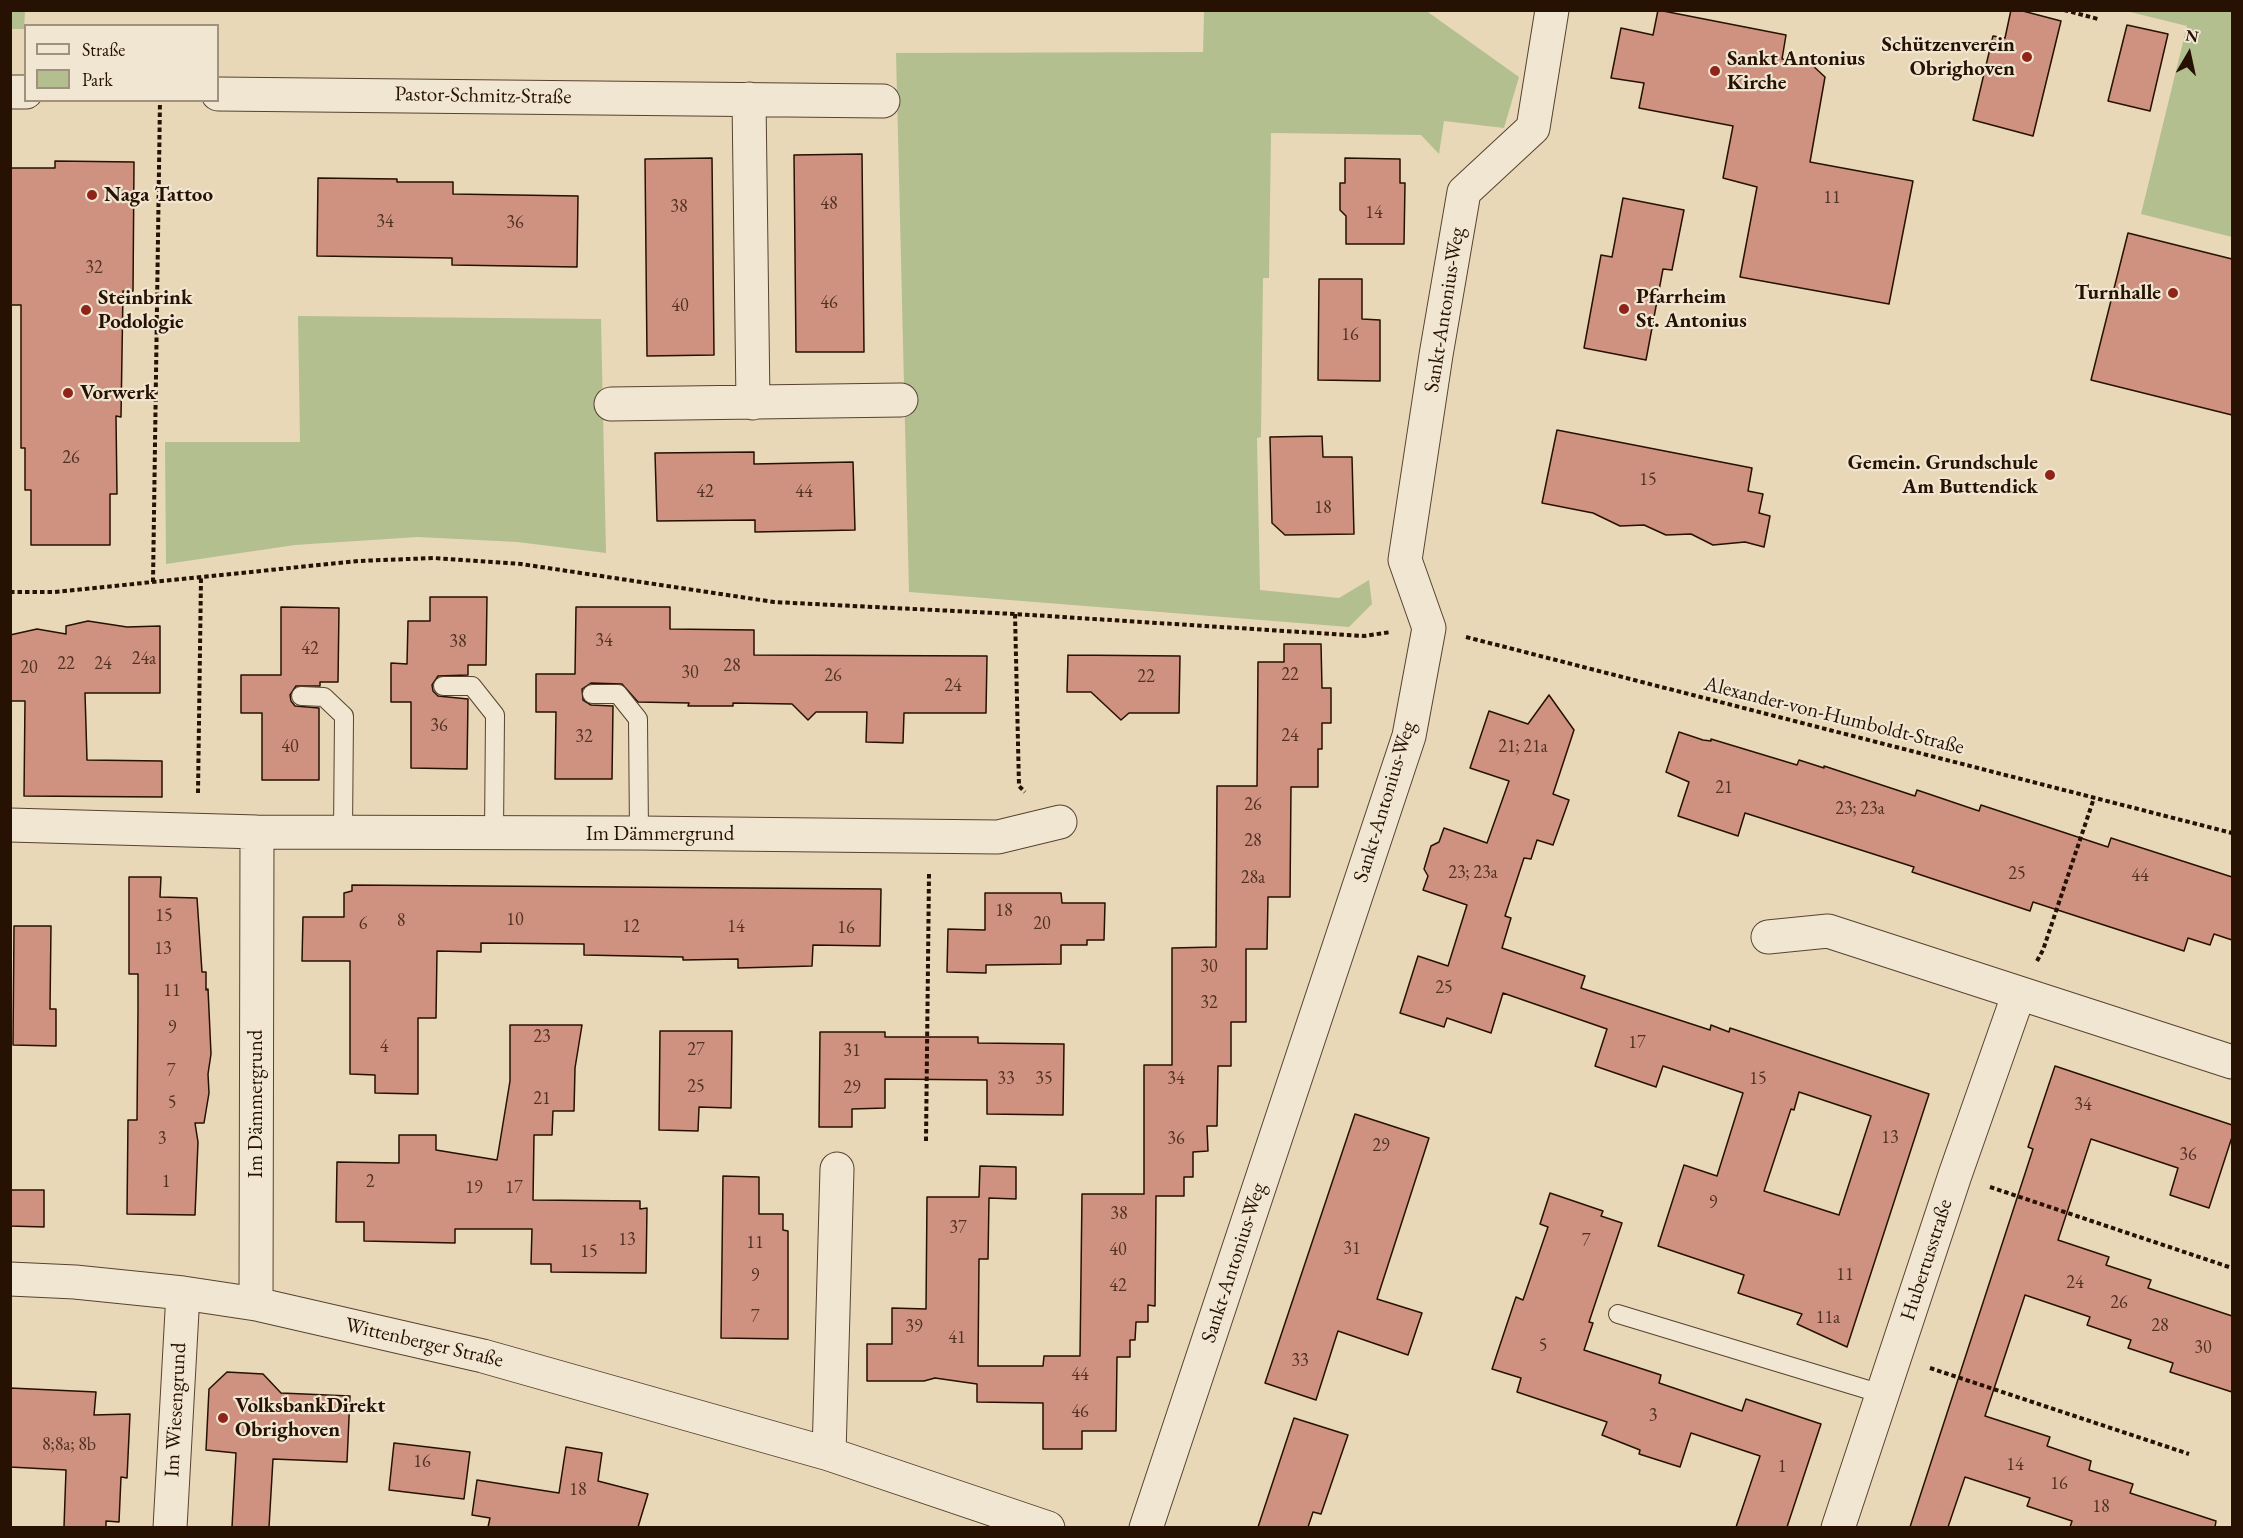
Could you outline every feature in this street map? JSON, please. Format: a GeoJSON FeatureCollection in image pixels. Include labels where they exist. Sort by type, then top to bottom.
{"type":"FeatureCollection","features":[{"type":"Feature","properties":{"kind":"street","name":"Sankt-Antonius-Weg"},"geometry":{"type":"LineString","coordinates":[[1146,1527],[1409,736],[1429,628],[1405,560],[1464,192],[1533,128],[1552,10]]}},
{"type":"Feature","properties":{"kind":"street","name":"Pastor-Schmitz-Straße"},"geometry":{"type":"LineString","coordinates":[[219,94],[883,101]]}},
{"type":"Feature","properties":{"kind":"street"},"geometry":{"type":"LineString","coordinates":[[749,99],[753,403]]}},
{"type":"Feature","properties":{"kind":"street"},"geometry":{"type":"LineString","coordinates":[[611,404],[901,400]]}},
{"type":"Feature","properties":{"kind":"street","name":"Im Dämmergrund"},"geometry":{"type":"LineString","coordinates":[[10,825],[257,832],[998,837],[1060,822]]}},
{"type":"Feature","properties":{"kind":"street","name":"Im Dämmergrund"},"geometry":{"type":"LineString","coordinates":[[256,1304],[257,832]]}},
{"type":"Feature","properties":{"kind":"street"},"geometry":{"type":"LineString","coordinates":[[1768,937],[1828,931],[2232,1062]]}},
{"type":"Feature","properties":{"kind":"street","name":"Hubertusstraße"},"geometry":{"type":"LineString","coordinates":[[1838,1527],[1955,1175],[2019,993]]}},
{"type":"Feature","properties":{"kind":"street"},"geometry":{"type":"LineString","coordinates":[[829,1454],[837,1169]]}},
{"type":"Feature","properties":{"kind":"street","name":"Wittenberger Straße"},"geometry":{"type":"LineString","coordinates":[[10,1280],[75,1281],[256,1304],[483,1356],[829,1454],[1048,1527]]}},
{"type":"Feature","properties":{"kind":"street","name":"Im Wiesengrund"},"geometry":{"type":"LineString","coordinates":[[170,1527],[183,1293]]}},
{"type":"Feature","properties":{"kind":"lane"},"geometry":{"type":"LineString","coordinates":[[443,686],[472,686],[495,715],[494,834]]}},
{"type":"Feature","properties":{"kind":"lane"},"geometry":{"type":"LineString","coordinates":[[592,694],[618,694],[638,720],[639,833]]}},
{"type":"Feature","properties":{"kind":"lane"},"geometry":{"type":"LineString","coordinates":[[301,696],[324,697],[344,716],[343,832]]}},
{"type":"Feature","properties":{"kind":"lane"},"geometry":{"type":"LineString","coordinates":[[1618,1314],[1882,1394]]}},
{"type":"Feature","properties":{"kind":"path"},"geometry":{"type":"LineString","coordinates":[[2064,10],[2098,19]]}},
{"type":"Feature","properties":{"kind":"path"},"geometry":{"type":"LineString","coordinates":[[153,582],[160,102]]}},
{"type":"Feature","properties":{"kind":"path"},"geometry":{"type":"LineString","coordinates":[[10,592],[56,592],[358,561],[434,558],[521,564],[774,602],[1015,614],[1364,636],[1429,628]]}},
{"type":"Feature","properties":{"kind":"path"},"geometry":{"type":"LineString","coordinates":[[197,830],[201,577]]}},
{"type":"Feature","properties":{"kind":"path"},"geometry":{"type":"LineString","coordinates":[[1015,614],[1019,786],[1060,822]]}},
{"type":"Feature","properties":{"kind":"path","name":"Alexander-von-Humboldt-Straße"},"geometry":{"type":"LineString","coordinates":[[1429,628],[2232,833]]}},
{"type":"Feature","properties":{"kind":"path"},"geometry":{"type":"LineString","coordinates":[[2019,993],[2043,950],[2094,798]]}},
{"type":"Feature","properties":{"kind":"path"},"geometry":{"type":"LineString","coordinates":[[926,1141],[929,837]]}},
{"type":"Feature","properties":{"kind":"path"},"geometry":{"type":"LineString","coordinates":[[1955,1175],[2232,1268]]}},
{"type":"Feature","properties":{"kind":"path"},"geometry":{"type":"LineString","coordinates":[[1895,1356],[2188,1454]]}},
{"type":"Feature","properties":{"kind":"green space"},"geometry":{"type":"Polygon","coordinates":[[[1425,10],[1519,77],[1504,128],[1444,121],[1439,154],[1421,135],[1271,133],[1269,278],[1263,278],[1261,437],[1257,438],[1260,590],[1339,598],[1369,580],[1372,604],[1349,627],[909,592],[896,53],[1203,52],[1204,11],[1425,10]]]}},
{"type":"Feature","properties":{"kind":"green space"},"geometry":{"type":"Polygon","coordinates":[[[10,11],[25,11],[24,29],[11,29],[10,11]]]}},
{"type":"Feature","properties":{"kind":"green space"},"geometry":{"type":"Polygon","coordinates":[[[2126,11],[2232,11],[2232,237],[2141,214],[2187,26],[2126,11]]]}},
{"type":"Feature","properties":{"kind":"green space"},"geometry":{"type":"Polygon","coordinates":[[[298,316],[601,319],[606,553],[517,542],[418,537],[295,545],[166,564],[165,442],[300,442],[298,316]]]}},
{"type":"Feature","properties":{"kind":"building"},"geometry":{"type":"Polygon","coordinates":[[[1658,10],[1786,35],[1782,59],[1811,64],[1825,77],[1810,162],[1913,181],[1889,304],[1740,277],[1757,187],[1723,178],[1733,126],[1639,108],[1644,83],[1611,78],[1621,28],[1653,35],[1658,10]]]}},
{"type":"Feature","properties":{"kind":"building","name":"Schützenverein Obrighoven"},"geometry":{"type":"Polygon","coordinates":[[[2011,10],[2061,21],[2033,136],[1973,120],[1993,36],[2005,38],[2011,10]]]}},
{"type":"Feature","properties":{"kind":"building"},"geometry":{"type":"Polygon","coordinates":[[[2127,25],[2168,34],[2150,111],[2108,101],[2127,25]]]}},
{"type":"Feature","properties":{"kind":"building"},"geometry":{"type":"Polygon","coordinates":[[[862,154],[864,352],[796,352],[794,155],[862,154]]]}},
{"type":"Feature","properties":{"kind":"building"},"geometry":{"type":"Polygon","coordinates":[[[712,158],[714,355],[647,356],[645,159],[712,158]]]}},
{"type":"Feature","properties":{"kind":"building"},"geometry":{"type":"Polygon","coordinates":[[[1345,158],[1400,159],[1400,183],[1405,183],[1404,244],[1346,244],[1346,216],[1340,210],[1340,183],[1345,183],[1345,158]]]}},
{"type":"Feature","properties":{"kind":"building"},"geometry":{"type":"Polygon","coordinates":[[[55,161],[134,162],[133,291],[123,291],[121,417],[116,416],[117,494],[110,494],[110,545],[31,545],[31,490],[25,490],[25,448],[21,448],[21,305],[10,305],[10,168],[55,168],[55,161]]]}},
{"type":"Feature","properties":{"kind":"building"},"geometry":{"type":"Polygon","coordinates":[[[318,178],[453,182],[453,194],[578,196],[577,267],[452,265],[452,258],[317,256],[318,178]]]}},
{"type":"Feature","properties":{"kind":"building","name":"Pfarrheim St. Antonius"},"geometry":{"type":"Polygon","coordinates":[[[1623,198],[1684,210],[1672,270],[1663,269],[1646,360],[1584,348],[1601,255],[1612,257],[1623,198]]]}},
{"type":"Feature","properties":{"kind":"building","name":"Turnhalle"},"geometry":{"type":"Polygon","coordinates":[[[2128,233],[2232,259],[2232,415],[2091,380],[2128,233]]]}},
{"type":"Feature","properties":{"kind":"building"},"geometry":{"type":"Polygon","coordinates":[[[1319,279],[1362,279],[1362,319],[1380,320],[1380,381],[1318,380],[1319,279]]]}},
{"type":"Feature","properties":{"kind":"building"},"geometry":{"type":"Polygon","coordinates":[[[1557,430],[1752,468],[1748,491],[1763,494],[1759,513],[1770,516],[1764,547],[1745,542],[1713,545],[1691,534],[1666,535],[1644,525],[1620,526],[1593,513],[1542,503],[1557,430]]]}},
{"type":"Feature","properties":{"kind":"building"},"geometry":{"type":"Polygon","coordinates":[[[1322,436],[1323,457],[1352,457],[1354,534],[1285,535],[1272,523],[1270,437],[1322,436]]]}},
{"type":"Feature","properties":{"kind":"building"},"geometry":{"type":"Polygon","coordinates":[[[754,452],[754,464],[853,462],[855,530],[755,532],[755,520],[657,521],[655,453],[754,452]]]}},
{"type":"Feature","properties":{"kind":"building"},"geometry":{"type":"Polygon","coordinates":[[[430,597],[487,597],[486,665],[468,665],[468,675],[438,676],[432,685],[433,691],[438,696],[468,699],[467,769],[411,768],[411,702],[391,702],[391,663],[407,664],[408,621],[430,621],[430,597]]]}},
{"type":"Feature","properties":{"kind":"building"},"geometry":{"type":"Polygon","coordinates":[[[281,607],[339,608],[338,682],[320,682],[320,686],[296,686],[290,695],[295,706],[319,708],[319,780],[262,780],[262,713],[241,713],[241,675],[281,675],[281,607]]]}},
{"type":"Feature","properties":{"kind":"building"},"geometry":{"type":"Polygon","coordinates":[[[576,607],[670,607],[670,629],[754,630],[754,655],[987,656],[986,713],[904,713],[903,743],[866,742],[867,712],[816,712],[808,720],[792,704],[733,703],[733,706],[688,706],[689,703],[638,702],[622,684],[591,683],[582,689],[583,700],[591,705],[613,706],[612,779],[555,779],[556,712],[536,712],[536,674],[575,674],[576,607]]]}},
{"type":"Feature","properties":{"kind":"building"},"geometry":{"type":"Polygon","coordinates":[[[88,621],[127,627],[160,626],[160,693],[85,693],[87,760],[162,761],[162,797],[24,796],[25,701],[10,701],[10,635],[37,629],[66,634],[66,626],[88,621]]]}},
{"type":"Feature","properties":{"kind":"building"},"geometry":{"type":"Polygon","coordinates":[[[1284,644],[1321,644],[1322,688],[1331,688],[1331,723],[1322,723],[1322,749],[1318,749],[1318,787],[1291,787],[1290,897],[1268,897],[1267,949],[1246,949],[1246,1022],[1231,1022],[1231,1066],[1218,1066],[1217,1126],[1207,1126],[1208,1151],[1193,1152],[1193,1177],[1184,1177],[1184,1196],[1156,1196],[1155,1306],[1148,1305],[1148,1322],[1136,1322],[1135,1340],[1130,1340],[1130,1357],[1117,1357],[1116,1431],[1082,1431],[1082,1449],[1043,1449],[1043,1403],[977,1402],[977,1384],[935,1378],[924,1381],[867,1381],[867,1344],[892,1344],[892,1308],[926,1309],[927,1197],[979,1197],[980,1166],[1016,1167],[1016,1199],[989,1198],[988,1259],[979,1259],[978,1366],[1043,1366],[1044,1356],[1080,1356],[1082,1194],[1144,1194],[1144,1065],[1172,1065],[1172,948],[1216,947],[1217,786],[1257,786],[1258,662],[1284,662],[1284,644]]]}},
{"type":"Feature","properties":{"kind":"building"},"geometry":{"type":"Polygon","coordinates":[[[1068,655],[1180,656],[1179,713],[1129,713],[1121,720],[1091,692],[1067,692],[1068,655]]]}},
{"type":"Feature","properties":{"kind":"building"},"geometry":{"type":"Polygon","coordinates":[[[1549,695],[1574,730],[1553,794],[1569,800],[1553,845],[1537,840],[1531,859],[1524,858],[1505,916],[1511,918],[1502,948],[1585,976],[1581,988],[1710,1030],[1711,1025],[1729,1032],[1730,1028],[1929,1094],[1847,1347],[1797,1324],[1802,1314],[1738,1293],[1744,1275],[1658,1246],[1684,1165],[1717,1176],[1743,1093],[1663,1066],[1656,1087],[1595,1066],[1607,1029],[1503,993],[1491,1033],[1447,1018],[1444,1027],[1400,1013],[1418,956],[1448,966],[1467,905],[1423,890],[1428,876],[1424,869],[1431,846],[1439,842],[1444,828],[1487,843],[1509,781],[1470,768],[1489,711],[1528,724],[1549,695]],[[1799,1092],[1794,1110],[1791,1109],[1764,1191],[1839,1215],[1871,1116],[1799,1092]]]}},
{"type":"Feature","properties":{"kind":"building"},"geometry":{"type":"Polygon","coordinates":[[[1679,732],[1703,740],[1711,741],[1711,739],[1797,765],[1799,760],[1824,768],[1824,766],[1915,796],[1917,790],[1979,811],[1981,805],[2108,847],[2111,838],[2232,877],[2232,940],[2214,934],[2210,945],[2188,938],[2184,951],[2033,902],[2030,911],[1912,872],[1914,867],[1745,813],[1738,836],[1678,816],[1689,782],[1666,772],[1679,732]]]}},
{"type":"Feature","properties":{"kind":"building"},"geometry":{"type":"Polygon","coordinates":[[[129,877],[161,877],[160,897],[197,898],[202,972],[206,972],[206,990],[208,989],[211,1054],[208,1074],[209,1093],[204,1123],[195,1123],[198,1142],[195,1215],[127,1214],[128,1120],[137,1120],[138,1010],[138,974],[129,974],[129,877]]]}},
{"type":"Feature","properties":{"kind":"building"},"geometry":{"type":"Polygon","coordinates":[[[352,885],[881,889],[880,946],[813,945],[812,966],[738,968],[738,959],[683,960],[683,957],[584,955],[584,944],[481,943],[481,952],[437,951],[436,1018],[418,1018],[418,1094],[375,1093],[375,1075],[350,1074],[350,961],[302,961],[303,917],[344,917],[344,893],[352,891],[352,885]]]}},
{"type":"Feature","properties":{"kind":"building"},"geometry":{"type":"Polygon","coordinates":[[[985,893],[1061,893],[1062,903],[1105,903],[1104,940],[1087,940],[1087,945],[1061,945],[1061,964],[986,965],[986,973],[947,972],[948,929],[985,930],[985,893]]]}},
{"type":"Feature","properties":{"kind":"building"},"geometry":{"type":"Polygon","coordinates":[[[14,926],[51,926],[50,1009],[56,1009],[56,1046],[13,1045],[14,926]]]}},
{"type":"Feature","properties":{"kind":"building"},"geometry":{"type":"Polygon","coordinates":[[[510,1025],[582,1025],[575,1068],[574,1111],[553,1111],[552,1135],[534,1135],[533,1200],[640,1201],[640,1209],[647,1208],[646,1273],[551,1272],[551,1264],[531,1264],[532,1229],[455,1229],[455,1243],[364,1241],[364,1222],[336,1222],[337,1162],[399,1163],[399,1135],[436,1135],[436,1150],[497,1160],[510,1081],[510,1025]]]}},
{"type":"Feature","properties":{"kind":"building"},"geometry":{"type":"Polygon","coordinates":[[[660,1031],[732,1031],[731,1108],[699,1107],[698,1131],[659,1130],[660,1031]]]}},
{"type":"Feature","properties":{"kind":"building"},"geometry":{"type":"Polygon","coordinates":[[[820,1032],[885,1032],[885,1037],[978,1037],[978,1043],[1064,1044],[1063,1115],[987,1114],[987,1080],[885,1079],[885,1108],[852,1109],[852,1127],[819,1127],[820,1032]]]}},
{"type":"Feature","properties":{"kind":"building"},"geometry":{"type":"Polygon","coordinates":[[[2055,1066],[2232,1125],[2232,1137],[2209,1208],[2170,1195],[2178,1168],[2091,1139],[2058,1240],[2109,1257],[2106,1265],[2151,1280],[2148,1288],[2232,1316],[2232,1392],[2170,1372],[2173,1363],[2128,1348],[2131,1340],[2087,1325],[2090,1317],[2025,1295],[1985,1416],[2050,1437],[2047,1446],[2091,1461],[2089,1470],[2133,1484],[2130,1493],[2216,1521],[2215,1527],[2070,1527],[2072,1521],[2027,1506],[2030,1498],[1965,1477],[1948,1527],[1910,1527],[2033,1149],[2028,1147],[2055,1066]]]}},
{"type":"Feature","properties":{"kind":"building"},"geometry":{"type":"Polygon","coordinates":[[[1355,1114],[1429,1138],[1377,1299],[1422,1313],[1408,1355],[1338,1331],[1316,1400],[1265,1383],[1355,1114]]]}},
{"type":"Feature","properties":{"kind":"building"},"geometry":{"type":"Polygon","coordinates":[[[723,1176],[759,1177],[759,1214],[783,1214],[783,1230],[788,1231],[788,1339],[721,1338],[723,1176]]]}},
{"type":"Feature","properties":{"kind":"building"},"geometry":{"type":"Polygon","coordinates":[[[10,1190],[44,1190],[44,1227],[10,1226],[10,1190]]]}},
{"type":"Feature","properties":{"kind":"building"},"geometry":{"type":"Polygon","coordinates":[[[1550,1193],[1603,1211],[1601,1216],[1622,1223],[1589,1322],[1593,1323],[1584,1350],[1661,1375],[1659,1383],[1742,1411],[1746,1399],[1821,1424],[1787,1527],[1736,1527],[1760,1456],[1691,1433],[1680,1467],[1639,1454],[1640,1450],[1602,1435],[1607,1422],[1517,1392],[1521,1378],[1492,1369],[1516,1297],[1523,1300],[1548,1227],[1540,1224],[1550,1193]]]}},
{"type":"Feature","properties":{"kind":"building"},"geometry":{"type":"Polygon","coordinates":[[[227,1372],[263,1374],[281,1393],[350,1396],[347,1462],[273,1459],[269,1527],[232,1527],[236,1453],[206,1450],[209,1389],[227,1372]]]}},
{"type":"Feature","properties":{"kind":"building"},"geometry":{"type":"Polygon","coordinates":[[[10,1388],[96,1392],[94,1415],[130,1414],[127,1478],[121,1477],[119,1522],[106,1521],[106,1527],[64,1527],[66,1470],[10,1467],[10,1388]]]}},
{"type":"Feature","properties":{"kind":"building"},"geometry":{"type":"Polygon","coordinates":[[[1294,1418],[1348,1435],[1321,1514],[1313,1512],[1308,1527],[1258,1527],[1294,1418]]]}},
{"type":"Feature","properties":{"kind":"building"},"geometry":{"type":"Polygon","coordinates":[[[394,1443],[470,1452],[464,1499],[389,1490],[394,1443]]]}},
{"type":"Feature","properties":{"kind":"building"},"geometry":{"type":"Polygon","coordinates":[[[566,1447],[602,1453],[598,1481],[648,1494],[638,1527],[488,1527],[490,1518],[472,1515],[477,1480],[559,1493],[566,1447]]]}},
{"type":"Feature","properties":{"kind":"place","name":"Schützenverein Obrighoven"},"geometry":{"type":"Point","coordinates":[2027,57]}},
{"type":"Feature","properties":{"kind":"place","name":"Sankt Antonius Kirche"},"geometry":{"type":"Point","coordinates":[1715,71]}},
{"type":"Feature","properties":{"kind":"place","name":"Naga Tattoo"},"geometry":{"type":"Point","coordinates":[92,195]}},
{"type":"Feature","properties":{"kind":"place","name":"Turnhalle"},"geometry":{"type":"Point","coordinates":[2173,293]}},
{"type":"Feature","properties":{"kind":"place","name":"Pfarrheim St. Antonius"},"geometry":{"type":"Point","coordinates":[1624,309]}},
{"type":"Feature","properties":{"kind":"place","name":"Steinbrink Podologie"},"geometry":{"type":"Point","coordinates":[86,310]}},
{"type":"Feature","properties":{"kind":"place","name":"Vorwerk"},"geometry":{"type":"Point","coordinates":[68,393]}},
{"type":"Feature","properties":{"kind":"place","name":"Gemein. Grundschule Am Buttendick"},"geometry":{"type":"Point","coordinates":[2050,475]}},
{"type":"Feature","properties":{"kind":"place","name":"VolksbankDirekt Obrighoven"},"geometry":{"type":"Point","coordinates":[223,1418]}}]}
